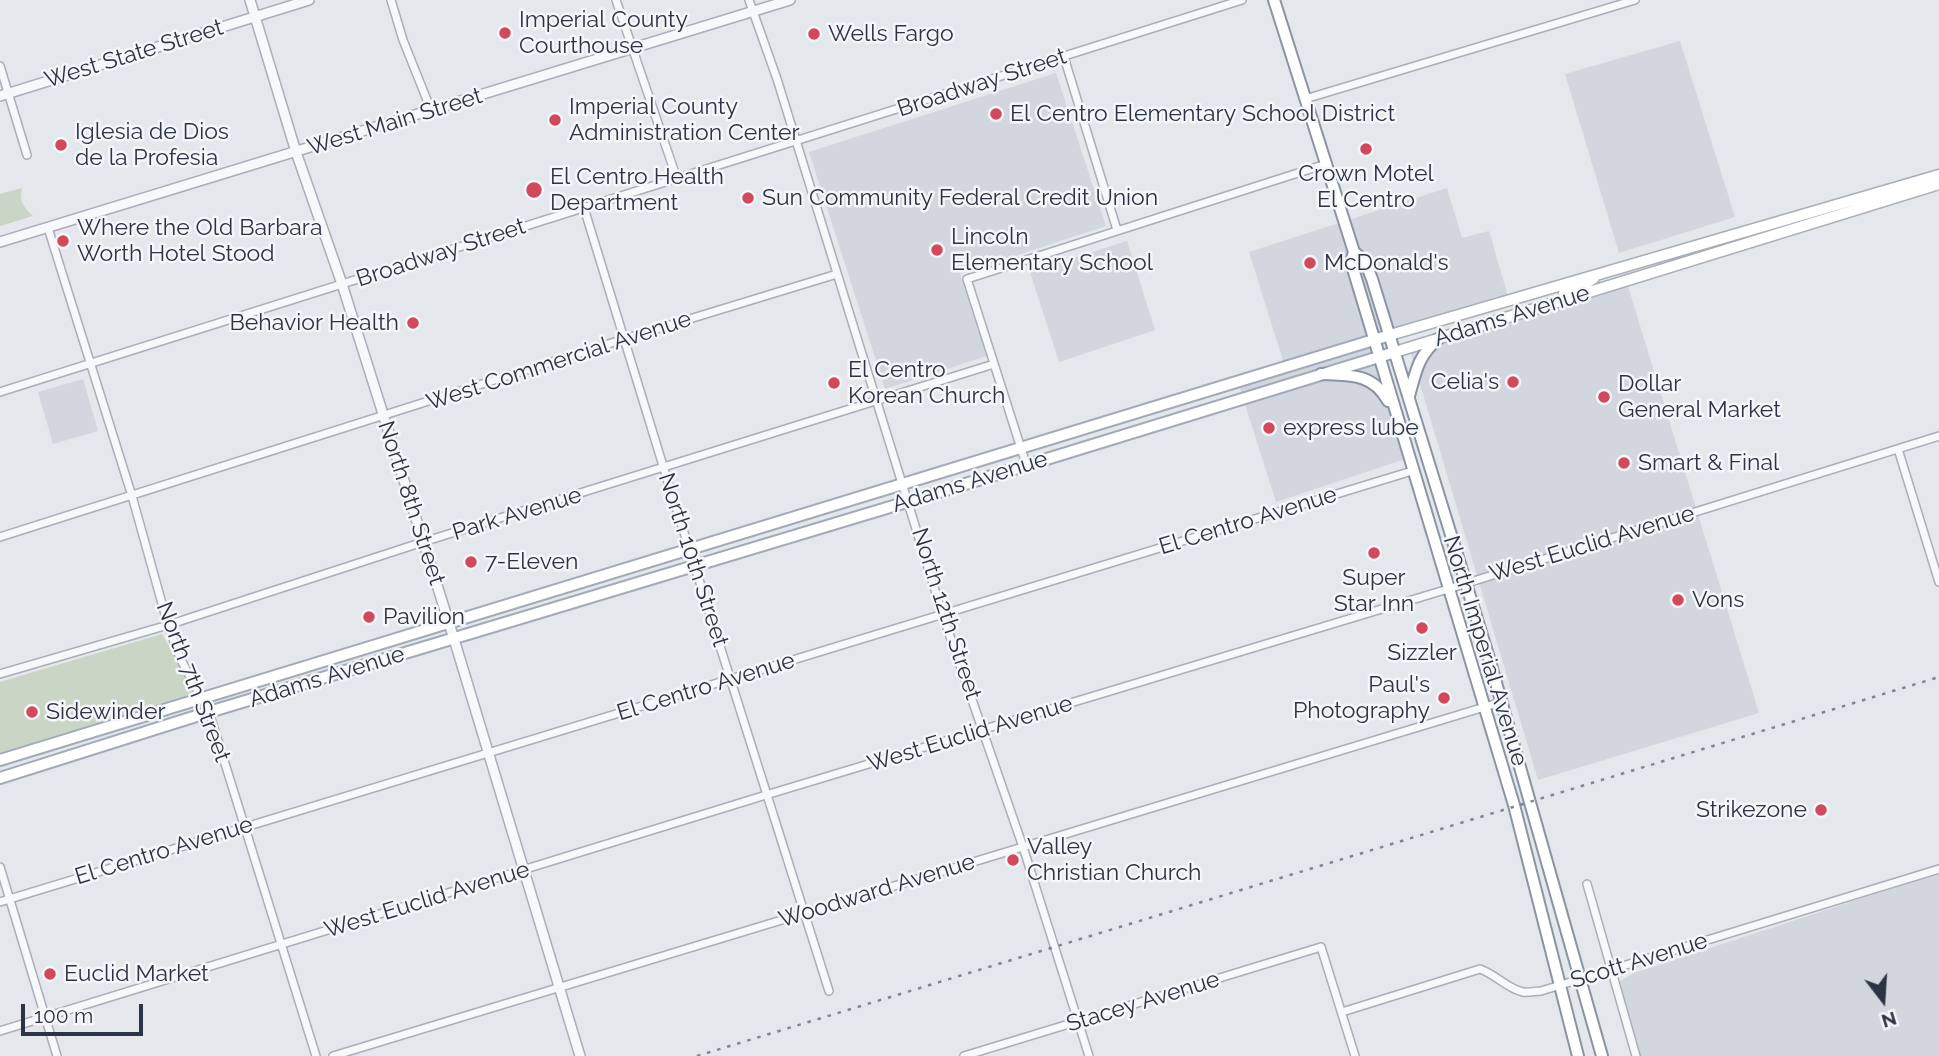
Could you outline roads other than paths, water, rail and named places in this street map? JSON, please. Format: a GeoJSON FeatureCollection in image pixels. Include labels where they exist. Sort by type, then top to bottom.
{"type":"FeatureCollection","features":[{"type":"Feature","properties":{"kind":"main road","name":"North Imperial Avenue"},"geometry":{"type":"LineString","coordinates":[[1274,0],[1354,252],[1365,261],[1390,335],[1531,800],[1602,1056]]}},
{"type":"Feature","properties":{"kind":"main road","name":"Adams Avenue"},"geometry":{"type":"LineString","coordinates":[[0,778],[1615,284],[1939,175]]}},
{"type":"Feature","properties":{"kind":"main road","name":"Adams Avenue"},"geometry":{"type":"LineString","coordinates":[[0,761],[1390,335],[1595,275],[1861,202],[1939,184]]}},
{"type":"Feature","properties":{"kind":"main road","name":"North Imperial Avenue"},"geometry":{"type":"LineString","coordinates":[[1354,252],[1351,262],[1514,805],[1578,1056]]}},
{"type":"Feature","properties":{"kind":"main road"},"geometry":{"type":"LineString","coordinates":[[1612,271],[1615,284]]}},
{"type":"Feature","properties":{"kind":"main road"},"geometry":{"type":"LineString","coordinates":[[1530,310],[1538,301],[1591,282],[1595,275]]}},
{"type":"Feature","properties":{"kind":"main road"},"geometry":{"type":"LineString","coordinates":[[1408,398],[1419,360],[1427,348],[1438,339]]}},
{"type":"Feature","properties":{"kind":"main road"},"geometry":{"type":"LineString","coordinates":[[1321,374],[1353,375],[1374,383],[1383,393],[1402,436]]}},
{"type":"Feature","properties":{"kind":"street","name":"North 8th Street"},"geometry":{"type":"LineString","coordinates":[[250,0],[296,152],[342,284],[454,639],[580,1056]]}},
{"type":"Feature","properties":{"kind":"street","name":"West State Street"},"geometry":{"type":"LineString","coordinates":[[4,95],[309,0]]}},
{"type":"Feature","properties":{"kind":"street"},"geometry":{"type":"LineString","coordinates":[[391,0],[403,40],[431,110]]}},
{"type":"Feature","properties":{"kind":"street"},"geometry":{"type":"LineString","coordinates":[[616,0],[677,179]]}},
{"type":"Feature","properties":{"kind":"street","name":"North 12th Street"},"geometry":{"type":"LineString","coordinates":[[750,0],[778,79],[910,501],[943,616],[1023,847],[1089,1056]]}},
{"type":"Feature","properties":{"kind":"street","name":"West Main Street"},"geometry":{"type":"LineString","coordinates":[[0,242],[790,0]]}},
{"type":"Feature","properties":{"kind":"street","name":"Broadway Street"},"geometry":{"type":"LineString","coordinates":[[0,392],[1242,0]]}},
{"type":"Feature","properties":{"kind":"street"},"geometry":{"type":"LineString","coordinates":[[1305,99],[1635,0]]}},
{"type":"Feature","properties":{"kind":"street"},"geometry":{"type":"LineString","coordinates":[[1064,57],[1117,230]]}},
{"type":"Feature","properties":{"kind":"street"},"geometry":{"type":"LineString","coordinates":[[0,66],[4,95],[27,155]]}},
{"type":"Feature","properties":{"kind":"street"},"geometry":{"type":"LineString","coordinates":[[1026,464],[967,279],[1326,164]]}},
{"type":"Feature","properties":{"kind":"street","name":"North 10th Street"},"geometry":{"type":"LineString","coordinates":[[584,208],[766,795],[830,991]]}},
{"type":"Feature","properties":{"kind":"street","name":"North 7th Street"},"geometry":{"type":"LineString","coordinates":[[48,228],[132,496],[168,625],[180,658],[209,712],[316,1056]]}},
{"type":"Feature","properties":{"kind":"street","name":"West Commercial Avenue"},"geometry":{"type":"LineString","coordinates":[[0,537],[837,274]]}},
{"type":"Feature","properties":{"kind":"street","name":"Park Avenue"},"geometry":{"type":"LineString","coordinates":[[0,674],[168,625],[423,542],[994,364]]}},
{"type":"Feature","properties":{"kind":"street","name":"West Euclid Avenue"},"geometry":{"type":"LineString","coordinates":[[0,1031],[766,795],[1465,584],[1939,436]]}},
{"type":"Feature","properties":{"kind":"street"},"geometry":{"type":"LineString","coordinates":[[1898,449],[1939,582]]}},
{"type":"Feature","properties":{"kind":"street","name":"El Centro Avenue"},"geometry":{"type":"LineString","coordinates":[[0,902],[1412,471]]}},
{"type":"Feature","properties":{"kind":"street","name":"Woodward Avenue"},"geometry":{"type":"LineString","coordinates":[[333,1056],[1501,702]]}},
{"type":"Feature","properties":{"kind":"street"},"geometry":{"type":"LineString","coordinates":[[0,867],[57,1056]]}},
{"type":"Feature","properties":{"kind":"street","name":"Scott Avenue"},"geometry":{"type":"LineString","coordinates":[[1342,1012],[1480,969],[1494,974],[1507,985],[1523,992],[1541,991],[1939,869]]}},
{"type":"Feature","properties":{"kind":"street"},"geometry":{"type":"LineString","coordinates":[[1587,884],[1636,1056]]}},
{"type":"Feature","properties":{"kind":"street","name":"Stacey Avenue"},"geometry":{"type":"LineString","coordinates":[[964,1056],[1321,947],[1342,1012]]}},
{"type":"Feature","properties":{"kind":"street"},"geometry":{"type":"LineString","coordinates":[[1342,1012],[1355,1056]]}},
{"type":"Feature","properties":{"kind":"railway"},"geometry":{"type":"LineString","coordinates":[[697,1056],[1939,677]]}},
{"type":"Feature","properties":{"kind":"place","name":"Imperial County Courthouse"},"geometry":{"type":"Point","coordinates":[505,33]}},
{"type":"Feature","properties":{"kind":"place","name":"Wells Fargo"},"geometry":{"type":"Point","coordinates":[814,34]}},
{"type":"Feature","properties":{"kind":"place","name":"El Centro Elementary School District"},"geometry":{"type":"Point","coordinates":[996,114]}},
{"type":"Feature","properties":{"kind":"place","name":"Imperial County Administration Center"},"geometry":{"type":"Point","coordinates":[555,120]}},
{"type":"Feature","properties":{"kind":"place","name":"Iglesia de Dios de la Profesia"},"geometry":{"type":"Point","coordinates":[61,145]}},
{"type":"Feature","properties":{"kind":"place","name":"Crown Motel El Centro"},"geometry":{"type":"Point","coordinates":[1366,149]}},
{"type":"Feature","properties":{"kind":"place","name":"El Centro Health Department"},"geometry":{"type":"Point","coordinates":[534,190]}},
{"type":"Feature","properties":{"kind":"place","name":"Sun Community Federal Credit Union"},"geometry":{"type":"Point","coordinates":[748,198]}},
{"type":"Feature","properties":{"kind":"place","name":"Where the Old Barbara Worth Hotel Stood"},"geometry":{"type":"Point","coordinates":[63,241]}},
{"type":"Feature","properties":{"kind":"place","name":"Lincoln Elementary School"},"geometry":{"type":"Point","coordinates":[937,250]}},
{"type":"Feature","properties":{"kind":"place","name":"McDonald's"},"geometry":{"type":"Point","coordinates":[1310,263]}},
{"type":"Feature","properties":{"kind":"place","name":"Behavior Health"},"geometry":{"type":"Point","coordinates":[413,323]}},
{"type":"Feature","properties":{"kind":"place","name":"Celia's"},"geometry":{"type":"Point","coordinates":[1513,382]}},
{"type":"Feature","properties":{"kind":"place","name":"El Centro Korean Church"},"geometry":{"type":"Point","coordinates":[834,383]}},
{"type":"Feature","properties":{"kind":"place","name":"Dollar General Market"},"geometry":{"type":"Point","coordinates":[1604,397]}},
{"type":"Feature","properties":{"kind":"place","name":"express lube"},"geometry":{"type":"Point","coordinates":[1269,428]}},
{"type":"Feature","properties":{"kind":"place","name":"Smart & Final"},"geometry":{"type":"Point","coordinates":[1624,463]}},
{"type":"Feature","properties":{"kind":"place","name":"Super Star Inn"},"geometry":{"type":"Point","coordinates":[1374,553]}},
{"type":"Feature","properties":{"kind":"place","name":"7-Eleven"},"geometry":{"type":"Point","coordinates":[471,562]}},
{"type":"Feature","properties":{"kind":"place","name":"Vons"},"geometry":{"type":"Point","coordinates":[1678,600]}},
{"type":"Feature","properties":{"kind":"place","name":"Pavilion"},"geometry":{"type":"Point","coordinates":[369,617]}},
{"type":"Feature","properties":{"kind":"place","name":"Sizzler"},"geometry":{"type":"Point","coordinates":[1422,628]}},
{"type":"Feature","properties":{"kind":"place","name":"Paul's Photography"},"geometry":{"type":"Point","coordinates":[1444,698]}},
{"type":"Feature","properties":{"kind":"place","name":"Sidewinder"},"geometry":{"type":"Point","coordinates":[32,712]}},
{"type":"Feature","properties":{"kind":"place","name":"Strikezone"},"geometry":{"type":"Point","coordinates":[1821,810]}},
{"type":"Feature","properties":{"kind":"place","name":"Valley Christian Church"},"geometry":{"type":"Point","coordinates":[1013,860]}},
{"type":"Feature","properties":{"kind":"place","name":"Euclid Market"},"geometry":{"type":"Point","coordinates":[50,974]}}]}
